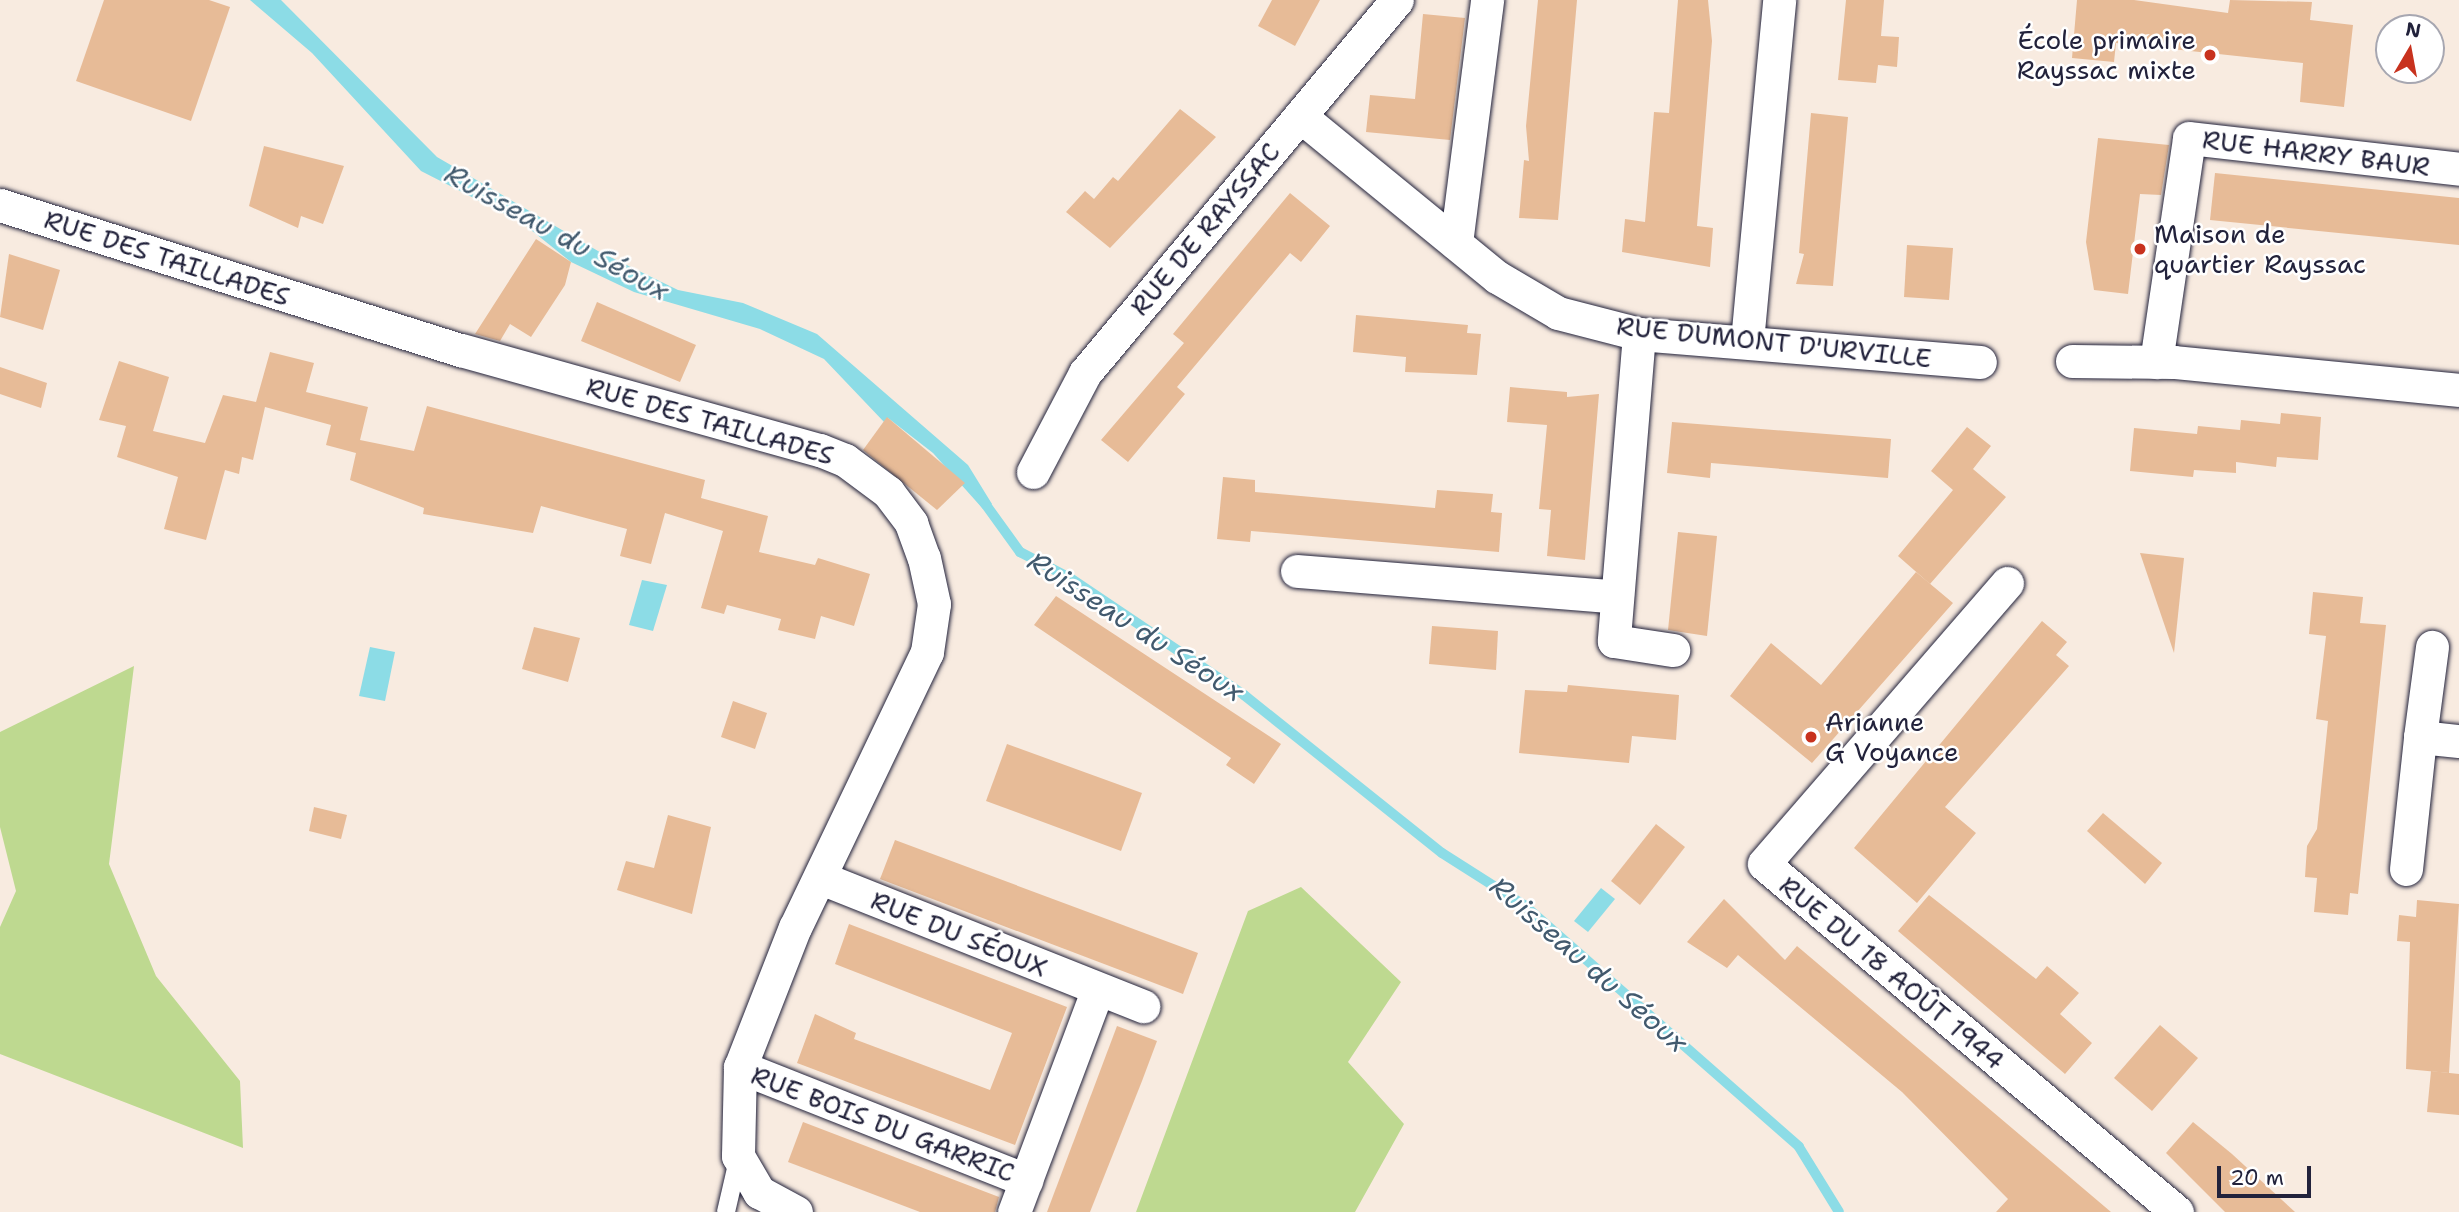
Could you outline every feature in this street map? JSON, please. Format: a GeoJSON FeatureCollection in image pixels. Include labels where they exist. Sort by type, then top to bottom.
{"type":"FeatureCollection","features":[{"type":"Feature","properties":{"kind":"street","name":"RUE DE RAYSSAC"},"geometry":{"type":"LineString","coordinates":[[1033,472],[1085,373],[1397,0]]}},
{"type":"Feature","properties":{"kind":"street"},"geometry":{"type":"LineString","coordinates":[[1456,243],[1487,0]]}},
{"type":"Feature","properties":{"kind":"street"},"geometry":{"type":"LineString","coordinates":[[1747,341],[1779,0]]}},
{"type":"Feature","properties":{"kind":"street","name":"RUE DUMONT D'URVILLE"},"geometry":{"type":"LineString","coordinates":[[1300,117],[1456,243],[1558,313],[1639,334],[1980,362]]}},
{"type":"Feature","properties":{"kind":"street","name":"RUE HARRY BAUR"},"geometry":{"type":"LineString","coordinates":[[2155,362],[2189,138],[2459,169]]}},
{"type":"Feature","properties":{"kind":"street","name":"RUE DES TAILLADES"},"geometry":{"type":"LineString","coordinates":[[0,205],[461,350],[820,450],[865,472],[911,523],[934,604],[927,652],[872,757],[821,878],[794,927],[740,1067],[738,1156]]}},
{"type":"Feature","properties":{"kind":"street"},"geometry":{"type":"LineString","coordinates":[[1639,334],[1614,641],[1673,650]]}},
{"type":"Feature","properties":{"kind":"street"},"geometry":{"type":"LineString","coordinates":[[2072,361],[2155,362],[2459,390]]}},
{"type":"Feature","properties":{"kind":"street"},"geometry":{"type":"LineString","coordinates":[[1297,571],[1617,597]]}},
{"type":"Feature","properties":{"kind":"street","name":"RUE DU 18 AOÛT 1944"},"geometry":{"type":"LineString","coordinates":[[2007,583],[1764,864],[2177,1212]]}},
{"type":"Feature","properties":{"kind":"street"},"geometry":{"type":"LineString","coordinates":[[2406,869],[2431,648]]}},
{"type":"Feature","properties":{"kind":"street"},"geometry":{"type":"LineString","coordinates":[[2420,737],[2459,741]]}},
{"type":"Feature","properties":{"kind":"street","name":"RUE DU SÉOUX"},"geometry":{"type":"LineString","coordinates":[[821,878],[1143,1006]]}},
{"type":"Feature","properties":{"kind":"street"},"geometry":{"type":"LineString","coordinates":[[1014,1212],[1098,989]]}},
{"type":"Feature","properties":{"kind":"street","name":"RUE BOIS DU GARRIC"},"geometry":{"type":"LineString","coordinates":[[740,1067],[1026,1180]]}},
{"type":"Feature","properties":{"kind":"street"},"geometry":{"type":"LineString","coordinates":[[738,1156],[759,1192],[796,1212]]}},
{"type":"Feature","properties":{"kind":"lane"},"geometry":{"type":"LineString","coordinates":[[726,1212],[738,1156]]}},
{"type":"Feature","properties":{"kind":"green space"},"geometry":{"type":"Polygon","coordinates":[[[134,666],[109,864],[156,976],[240,1081],[243,1148],[0,1054],[0,927],[16,891],[0,827],[0,732],[134,666]]]}},
{"type":"Feature","properties":{"kind":"green space"},"geometry":{"type":"Polygon","coordinates":[[[1301,887],[1401,982],[1348,1062],[1404,1124],[1355,1212],[1136,1212],[1248,911],[1301,887]]]}},
{"type":"Feature","properties":{"kind":"water"},"geometry":{"type":"Polygon","coordinates":[[[250,0],[281,0],[437,157],[598,251],[678,290],[743,303],[817,334],[968,465],[992,504],[983,509],[933,453],[888,418],[884,422],[824,359],[760,329],[634,292],[571,262],[521,222],[421,171],[312,53],[250,0]]]}},
{"type":"Feature","properties":{"kind":"water"},"geometry":{"type":"Polygon","coordinates":[[[642,580],[667,585],[653,631],[629,625],[642,580]]]}},
{"type":"Feature","properties":{"kind":"water"},"geometry":{"type":"Polygon","coordinates":[[[370,647],[395,652],[385,701],[359,696],[370,647]]]}},
{"type":"Feature","properties":{"kind":"water"},"geometry":{"type":"Polygon","coordinates":[[[1601,888],[1615,899],[1588,932],[1574,921],[1601,888]]]}},
{"type":"Feature","properties":{"kind":"building"},"geometry":{"type":"Polygon","coordinates":[[[104,0],[209,0],[230,7],[191,121],[76,81],[104,0]]]}},
{"type":"Feature","properties":{"kind":"building"},"geometry":{"type":"Polygon","coordinates":[[[1272,0],[1320,0],[1295,46],[1258,26],[1272,0]]]}},
{"type":"Feature","properties":{"kind":"building"},"geometry":{"type":"Polygon","coordinates":[[[1538,0],[1577,0],[1558,220],[1519,218],[1524,160],[1529,161],[1526,126],[1538,0]]]}},
{"type":"Feature","properties":{"kind":"building"},"geometry":{"type":"Polygon","coordinates":[[[1678,0],[1708,0],[1712,41],[1697,226],[1713,228],[1710,267],[1622,252],[1625,219],[1645,222],[1654,112],[1669,113],[1678,0]]]}},
{"type":"Feature","properties":{"kind":"building"},"geometry":{"type":"Polygon","coordinates":[[[1846,0],[1884,0],[1881,36],[1899,37],[1897,67],[1878,65],[1876,83],[1838,80],[1846,0]]]}},
{"type":"Feature","properties":{"kind":"building"},"geometry":{"type":"Polygon","coordinates":[[[2077,0],[2134,0],[2228,13],[2230,0],[2312,2],[2310,20],[2353,25],[2344,107],[2300,102],[2303,63],[2116,43],[2114,62],[2072,58],[2077,0]]]}},
{"type":"Feature","properties":{"kind":"building"},"geometry":{"type":"Polygon","coordinates":[[[1423,14],[1465,18],[1450,140],[1366,132],[1370,95],[1415,99],[1423,14]]]}},
{"type":"Feature","properties":{"kind":"building"},"geometry":{"type":"Polygon","coordinates":[[[1180,109],[1216,137],[1110,248],[1066,212],[1085,191],[1094,199],[1113,177],[1118,181],[1180,109]]]}},
{"type":"Feature","properties":{"kind":"building"},"geometry":{"type":"Polygon","coordinates":[[[1811,113],[1848,117],[1833,286],[1796,284],[1804,254],[1799,253],[1811,113]]]}},
{"type":"Feature","properties":{"kind":"building"},"geometry":{"type":"Polygon","coordinates":[[[2098,138],[2169,145],[2161,195],[2140,194],[2128,294],[2094,290],[2086,242],[2098,138]]]}},
{"type":"Feature","properties":{"kind":"building"},"geometry":{"type":"Polygon","coordinates":[[[264,146],[344,166],[323,224],[301,216],[298,228],[249,206],[264,146]]]}},
{"type":"Feature","properties":{"kind":"building"},"geometry":{"type":"Polygon","coordinates":[[[2215,173],[2459,198],[2459,245],[2210,220],[2215,173]]]}},
{"type":"Feature","properties":{"kind":"building"},"geometry":{"type":"Polygon","coordinates":[[[1290,193],[1330,226],[1301,262],[1290,253],[1177,387],[1185,394],[1128,462],[1101,440],[1184,343],[1173,334],[1290,193]]]}},
{"type":"Feature","properties":{"kind":"building"},"geometry":{"type":"Polygon","coordinates":[[[536,239],[571,262],[565,285],[531,337],[510,324],[500,341],[475,334],[536,239]]]}},
{"type":"Feature","properties":{"kind":"building"},"geometry":{"type":"Polygon","coordinates":[[[1907,245],[1953,248],[1949,300],[1904,297],[1907,245]]]}},
{"type":"Feature","properties":{"kind":"building"},"geometry":{"type":"Polygon","coordinates":[[[9,254],[60,270],[43,330],[0,317],[9,254]]]}},
{"type":"Feature","properties":{"kind":"building"},"geometry":{"type":"Polygon","coordinates":[[[597,302],[696,345],[680,382],[581,341],[597,302]]]}},
{"type":"Feature","properties":{"kind":"building"},"geometry":{"type":"Polygon","coordinates":[[[1356,315],[1468,325],[1467,333],[1481,334],[1477,375],[1405,372],[1406,357],[1353,352],[1356,315]]]}},
{"type":"Feature","properties":{"kind":"building"},"geometry":{"type":"Polygon","coordinates":[[[270,352],[314,363],[306,392],[368,407],[360,440],[414,451],[427,406],[705,480],[701,498],[768,516],[759,552],[815,565],[818,558],[870,574],[854,626],[821,616],[815,639],[778,630],[781,619],[727,605],[724,614],[701,608],[723,531],[665,513],[651,564],[620,556],[627,529],[541,506],[533,533],[423,514],[424,508],[350,480],[356,453],[326,445],[331,425],[265,407],[253,460],[242,457],[239,474],[225,470],[206,540],[164,529],[178,477],[117,457],[126,426],[99,420],[119,361],[169,377],[153,431],[205,443],[223,395],[256,402],[270,352]]]}},
{"type":"Feature","properties":{"kind":"building"},"geometry":{"type":"Polygon","coordinates":[[[0,367],[47,383],[41,408],[0,394],[0,367]]]}},
{"type":"Feature","properties":{"kind":"building"},"geometry":{"type":"Polygon","coordinates":[[[1510,387],[1567,392],[1567,397],[1599,394],[1585,560],[1547,556],[1551,510],[1539,509],[1547,425],[1507,422],[1510,387]]]}},
{"type":"Feature","properties":{"kind":"building"},"geometry":{"type":"Polygon","coordinates":[[[2281,413],[2321,417],[2318,460],[2277,457],[2276,467],[2236,462],[2236,473],[2194,470],[2193,477],[2130,471],[2134,428],[2197,434],[2198,426],[2240,430],[2241,420],[2280,424],[2281,413]]]}},
{"type":"Feature","properties":{"kind":"building"},"geometry":{"type":"Polygon","coordinates":[[[887,417],[965,483],[937,510],[863,450],[887,417]]]}},
{"type":"Feature","properties":{"kind":"building"},"geometry":{"type":"Polygon","coordinates":[[[1672,422],[1891,439],[1888,478],[1711,463],[1710,478],[1667,473],[1672,422]]]}},
{"type":"Feature","properties":{"kind":"building"},"geometry":{"type":"Polygon","coordinates":[[[1967,427],[1991,446],[1973,469],[2006,497],[1930,584],[1898,556],[1953,490],[1931,471],[1967,427]]]}},
{"type":"Feature","properties":{"kind":"building"},"geometry":{"type":"Polygon","coordinates":[[[1223,477],[1255,480],[1255,492],[1435,508],[1437,490],[1493,494],[1491,512],[1502,513],[1499,552],[1251,531],[1250,542],[1217,539],[1223,477]]]}},
{"type":"Feature","properties":{"kind":"building"},"geometry":{"type":"Polygon","coordinates":[[[1678,532],[1717,536],[1707,636],[1668,630],[1678,532]]]}},
{"type":"Feature","properties":{"kind":"building"},"geometry":{"type":"Polygon","coordinates":[[[2140,553],[2184,558],[2174,653],[2140,553]]]}},
{"type":"Feature","properties":{"kind":"building"},"geometry":{"type":"Polygon","coordinates":[[[1916,572],[1953,603],[1812,763],[1730,696],[1771,643],[1821,685],[1916,572]]]}},
{"type":"Feature","properties":{"kind":"building"},"geometry":{"type":"Polygon","coordinates":[[[2313,592],[2363,597],[2360,623],[2386,625],[2358,894],[2350,893],[2348,915],[2314,912],[2317,878],[2305,877],[2307,846],[2317,829],[2328,721],[2316,719],[2326,636],[2309,634],[2313,592]]]}},
{"type":"Feature","properties":{"kind":"building"},"geometry":{"type":"Polygon","coordinates":[[[1056,596],[1281,744],[1254,784],[1226,765],[1231,758],[1034,625],[1056,596]]]}},
{"type":"Feature","properties":{"kind":"building"},"geometry":{"type":"Polygon","coordinates":[[[2042,621],[2067,642],[2056,655],[2069,666],[1945,807],[1976,833],[1917,903],[1854,848],[2042,621]]]}},
{"type":"Feature","properties":{"kind":"building"},"geometry":{"type":"Polygon","coordinates":[[[1432,626],[1498,631],[1496,670],[1429,664],[1432,626]]]}},
{"type":"Feature","properties":{"kind":"building"},"geometry":{"type":"Polygon","coordinates":[[[534,627],[580,638],[568,682],[522,669],[534,627]]]}},
{"type":"Feature","properties":{"kind":"building"},"geometry":{"type":"Polygon","coordinates":[[[1568,685],[1679,695],[1676,740],[1632,736],[1629,763],[1519,753],[1525,690],[1567,692],[1568,685]]]}},
{"type":"Feature","properties":{"kind":"building"},"geometry":{"type":"Polygon","coordinates":[[[733,701],[767,713],[755,749],[721,737],[733,701]]]}},
{"type":"Feature","properties":{"kind":"building"},"geometry":{"type":"Polygon","coordinates":[[[1007,744],[1142,793],[1121,851],[986,801],[1007,744]]]}},
{"type":"Feature","properties":{"kind":"building"},"geometry":{"type":"Polygon","coordinates":[[[314,807],[347,815],[341,839],[309,831],[314,807]]]}},
{"type":"Feature","properties":{"kind":"building"},"geometry":{"type":"Polygon","coordinates":[[[2103,813],[2162,863],[2145,884],[2087,831],[2103,813]]]}},
{"type":"Feature","properties":{"kind":"building"},"geometry":{"type":"Polygon","coordinates":[[[668,815],[711,827],[692,914],[617,890],[626,861],[654,868],[668,815]]]}},
{"type":"Feature","properties":{"kind":"building"},"geometry":{"type":"Polygon","coordinates":[[[1656,824],[1685,847],[1640,905],[1611,881],[1656,824]]]}},
{"type":"Feature","properties":{"kind":"building"},"geometry":{"type":"Polygon","coordinates":[[[895,840],[1198,953],[1183,994],[880,879],[895,840]]]}},
{"type":"Feature","properties":{"kind":"building"},"geometry":{"type":"Polygon","coordinates":[[[1929,895],[2036,979],[2047,966],[2079,993],[2060,1014],[2092,1043],[2065,1074],[1898,931],[1929,895]]]}},
{"type":"Feature","properties":{"kind":"building"},"geometry":{"type":"Polygon","coordinates":[[[1724,899],[1785,960],[1797,946],[2111,1212],[1996,1212],[2008,1199],[1902,1092],[1738,955],[1727,968],[1687,942],[1724,899]]]}},
{"type":"Feature","properties":{"kind":"building"},"geometry":{"type":"Polygon","coordinates":[[[2417,900],[2459,904],[2449,1073],[2406,1069],[2410,942],[2397,941],[2399,915],[2416,917],[2417,900]]]}},
{"type":"Feature","properties":{"kind":"building"},"geometry":{"type":"Polygon","coordinates":[[[849,924],[1067,1007],[1015,1145],[797,1063],[815,1014],[856,1033],[854,1039],[990,1090],[1012,1033],[835,964],[849,924]]]}},
{"type":"Feature","properties":{"kind":"building"},"geometry":{"type":"Polygon","coordinates":[[[2160,1025],[2198,1058],[2152,1111],[2114,1078],[2160,1025]]]}},
{"type":"Feature","properties":{"kind":"building"},"geometry":{"type":"Polygon","coordinates":[[[1117,1026],[1157,1041],[1142,1081],[1090,1212],[1047,1212],[1117,1026]]]}},
{"type":"Feature","properties":{"kind":"building"},"geometry":{"type":"Polygon","coordinates":[[[2431,1071],[2459,1074],[2459,1115],[2427,1112],[2431,1071]]]}},
{"type":"Feature","properties":{"kind":"building"},"geometry":{"type":"Polygon","coordinates":[[[803,1122],[999,1197],[995,1212],[920,1212],[788,1162],[803,1122]]]}},
{"type":"Feature","properties":{"kind":"building"},"geometry":{"type":"Polygon","coordinates":[[[2193,1122],[2295,1212],[2225,1212],[2166,1153],[2193,1122]]]}},
{"type":"Feature","properties":{"kind":"waterway","name":"Ruisseau du Séoux"},"geometry":{"type":"LineString","coordinates":[[981,498],[1020,552],[1070,578],[1244,695],[1442,853],[1524,905],[1799,1147],[1839,1212]]}},
{"type":"Feature","properties":{"kind":"place","name":"École primaire Rayssac mixte"},"geometry":{"type":"Point","coordinates":[2210,55]}},
{"type":"Feature","properties":{"kind":"place","name":"Maison de quartier Rayssac"},"geometry":{"type":"Point","coordinates":[2140,249]}},
{"type":"Feature","properties":{"kind":"place","name":"Arianne G Voyance"},"geometry":{"type":"Point","coordinates":[1811,737]}}]}
